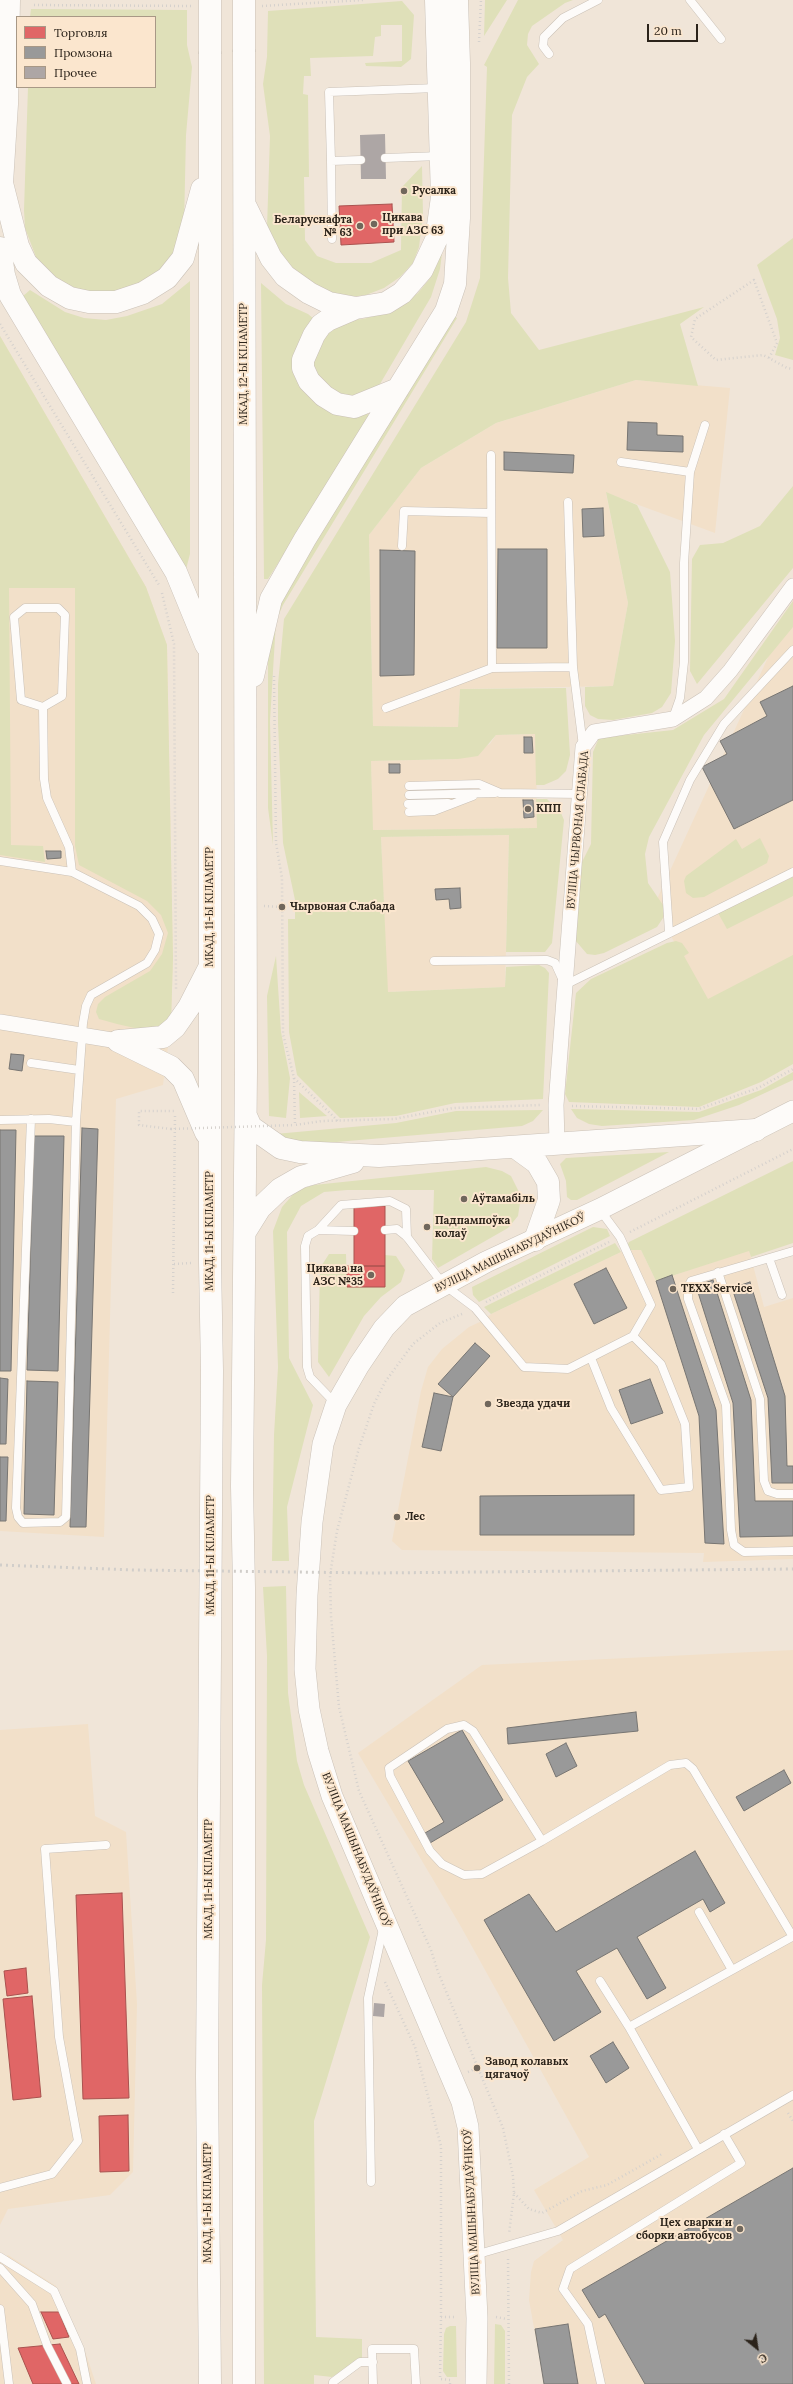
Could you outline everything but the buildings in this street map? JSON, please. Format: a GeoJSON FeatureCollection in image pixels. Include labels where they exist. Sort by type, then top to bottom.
{"type":"FeatureCollection","features":[{"type":"Feature","properties":{"kind":"highway"},"geometry":{"type":"LineString","coordinates":[[0,217],[7,104],[9,0]]}},
{"type":"Feature","properties":{"kind":"highway"},"geometry":{"type":"LineString","coordinates":[[210,0],[210,656]]}},
{"type":"Feature","properties":{"kind":"highway","name":"МКАД, 12-Ы КІЛАМЕТР"},"geometry":{"type":"LineString","coordinates":[[244,0],[245,719]]}},
{"type":"Feature","properties":{"kind":"highway"},"geometry":{"type":"LineString","coordinates":[[398,389],[354,407],[337,404],[324,396],[309,381],[303,368],[303,360],[314,335],[328,320],[356,308],[386,303],[402,292],[422,270],[436,240],[442,197],[442,156],[436,0]]}},
{"type":"Feature","properties":{"kind":"highway"},"geometry":{"type":"LineString","coordinates":[[244,2384],[244,1588],[242,1486],[246,1116],[245,719],[272,599],[305,539],[446,311],[455,284],[459,211],[460,63],[457,0]]}},
{"type":"Feature","properties":{"kind":"highway"},"geometry":{"type":"LineString","coordinates":[[2,183],[18,246],[26,263],[36,275],[49,286],[70,298],[89,302],[116,302],[143,293],[167,278],[183,258],[210,163]]}},
{"type":"Feature","properties":{"kind":"highway"},"geometry":{"type":"LineString","coordinates":[[244,202],[271,258],[285,276],[309,293],[329,302],[356,308]]}},
{"type":"Feature","properties":{"kind":"highway"},"geometry":{"type":"LineString","coordinates":[[0,248],[4,275],[10,295],[176,572],[210,656]]}},
{"type":"Feature","properties":{"kind":"highway","name":"МКАД, 11-Ы КІЛАМЕТР"},"geometry":{"type":"LineString","coordinates":[[210,656],[210,1141],[212,1379],[207,2068],[210,2384]]}},
{"type":"Feature","properties":{"kind":"highway"},"geometry":{"type":"LineString","coordinates":[[118,1042],[164,1037],[175,1027],[189,1007],[210,967]]}},
{"type":"Feature","properties":{"kind":"highway"},"geometry":{"type":"LineString","coordinates":[[118,1042],[159,1060],[171,1067],[183,1079],[210,1141]]}},
{"type":"Feature","properties":{"kind":"highway"},"geometry":{"type":"LineString","coordinates":[[246,1116],[252,1127],[281,1148],[300,1152],[379,1156],[756,1130]]}},
{"type":"Feature","properties":{"kind":"highway"},"geometry":{"type":"LineString","coordinates":[[515,1147],[537,1163],[548,1182],[549,1200],[535,1240]]}},
{"type":"Feature","properties":{"kind":"highway"},"geometry":{"type":"LineString","coordinates":[[245,1232],[260,1208],[280,1188],[301,1177],[323,1169],[379,1156]]}},
{"type":"Feature","properties":{"kind":"main road","name":"ВУЛІЦА МАШЫНАБУДАЎНІКОЎ"},"geometry":{"type":"LineString","coordinates":[[476,2384],[474,2255],[468,2127],[463,2108],[384,1923],[323,1771],[309,1709],[306,1682],[307,1595],[312,1522],[323,1444],[336,1405],[384,1328],[405,1306],[443,1284],[600,1209],[793,1111]]}},
{"type":"Feature","properties":{"kind":"street","name":"ВУЛІЦА ЧЫРВОНАЯ СЛАБАДА"},"geometry":{"type":"LineString","coordinates":[[557,1143],[556,1105],[581,794],[583,747],[594,732],[673,719],[706,698],[730,671],[793,586]]}},
{"type":"Feature","properties":{"kind":"street"},"geometry":{"type":"LineString","coordinates":[[0,1022],[81,1034],[118,1042]]}},
{"type":"Feature","properties":{"kind":"lane"},"geometry":{"type":"LineString","coordinates":[[549,54],[543,46],[544,37],[563,18],[598,0]]}},
{"type":"Feature","properties":{"kind":"lane"},"geometry":{"type":"LineString","coordinates":[[690,0],[721,39]]}},
{"type":"Feature","properties":{"kind":"lane"},"geometry":{"type":"LineString","coordinates":[[332,238],[329,92],[440,88]]}},
{"type":"Feature","properties":{"kind":"lane"},"geometry":{"type":"LineString","coordinates":[[385,158],[442,156]]}},
{"type":"Feature","properties":{"kind":"lane"},"geometry":{"type":"LineString","coordinates":[[331,161],[361,160]]}},
{"type":"Feature","properties":{"kind":"lane"},"geometry":{"type":"LineString","coordinates":[[673,719],[680,698],[684,662],[684,563],[690,472],[705,425]]}},
{"type":"Feature","properties":{"kind":"lane"},"geometry":{"type":"LineString","coordinates":[[491,455],[492,668]]}},
{"type":"Feature","properties":{"kind":"lane"},"geometry":{"type":"LineString","coordinates":[[621,462],[690,472]]}},
{"type":"Feature","properties":{"kind":"lane"},"geometry":{"type":"LineString","coordinates":[[568,502],[573,667],[583,747]]}},
{"type":"Feature","properties":{"kind":"lane"},"geometry":{"type":"LineString","coordinates":[[402,546],[404,511],[491,513]]}},
{"type":"Feature","properties":{"kind":"lane"},"geometry":{"type":"LineString","coordinates":[[25,608],[58,608],[65,615],[62,696],[43,707],[21,700],[14,618],[25,608]]}},
{"type":"Feature","properties":{"kind":"lane"},"geometry":{"type":"LineString","coordinates":[[670,932],[663,842],[690,780],[724,724],[793,650]]}},
{"type":"Feature","properties":{"kind":"lane"},"geometry":{"type":"LineString","coordinates":[[386,708],[492,668],[573,667]]}},
{"type":"Feature","properties":{"kind":"lane"},"geometry":{"type":"LineString","coordinates":[[43,707],[44,779],[47,798],[69,847],[72,872]]}},
{"type":"Feature","properties":{"kind":"lane"},"geometry":{"type":"LineString","coordinates":[[409,786],[478,784],[500,793]]}},
{"type":"Feature","properties":{"kind":"lane"},"geometry":{"type":"LineString","coordinates":[[409,795],[479,793],[581,794]]}},
{"type":"Feature","properties":{"kind":"lane"},"geometry":{"type":"LineString","coordinates":[[408,808],[434,811],[479,793]]}},
{"type":"Feature","properties":{"kind":"lane"},"geometry":{"type":"LineString","coordinates":[[0,861],[72,872],[139,906],[152,919],[159,934],[155,950],[147,963],[92,995],[86,1006],[81,1034],[76,1122],[66,1517],[60,1522],[23,1523],[18,1517],[16,1508],[31,1119]]}},
{"type":"Feature","properties":{"kind":"lane"},"geometry":{"type":"LineString","coordinates":[[434,961],[547,960],[555,964],[565,985],[793,872]]}},
{"type":"Feature","properties":{"kind":"lane"},"geometry":{"type":"LineString","coordinates":[[31,1063],[79,1070]]}},
{"type":"Feature","properties":{"kind":"lane"},"geometry":{"type":"LineString","coordinates":[[0,1120],[31,1119],[76,1122]]}},
{"type":"Feature","properties":{"kind":"lane"},"geometry":{"type":"LineString","coordinates":[[336,1405],[310,1377],[307,1367],[305,1246],[308,1236],[318,1230],[341,1205],[390,1201],[406,1209],[407,1237]]}},
{"type":"Feature","properties":{"kind":"lane"},"geometry":{"type":"LineString","coordinates":[[386,1230],[397,1229],[407,1237],[443,1284],[475,1308],[524,1367],[568,1370],[633,1336],[651,1305],[620,1237],[600,1209]]}},
{"type":"Feature","properties":{"kind":"lane"},"geometry":{"type":"LineString","coordinates":[[318,1230],[354,1230]]}},
{"type":"Feature","properties":{"kind":"lane"},"geometry":{"type":"LineString","coordinates":[[793,1251],[691,1281],[688,1287],[688,1298],[726,1405],[731,1530],[734,1546],[744,1552],[793,1551]]}},
{"type":"Feature","properties":{"kind":"lane"},"geometry":{"type":"LineString","coordinates":[[769,1258],[782,1295]]}},
{"type":"Feature","properties":{"kind":"lane"},"geometry":{"type":"LineString","coordinates":[[718,1272],[760,1399],[764,1481],[768,1491],[777,1494],[793,1494]]}},
{"type":"Feature","properties":{"kind":"lane"},"geometry":{"type":"LineString","coordinates":[[591,1358],[611,1408],[661,1490],[689,1487],[685,1424],[661,1364],[633,1336]]}},
{"type":"Feature","properties":{"kind":"lane"},"geometry":{"type":"LineString","coordinates":[[542,1841],[473,1731],[464,1725],[447,1729],[389,1768],[390,1776],[430,1851],[442,1864],[464,1875],[482,1874],[542,1841],[670,1765],[686,1763],[693,1769],[793,1937],[629,2027]]}},
{"type":"Feature","properties":{"kind":"lane"},"geometry":{"type":"LineString","coordinates":[[0,2188],[52,2174],[78,2141],[59,2037],[45,1849],[106,1845]]}},
{"type":"Feature","properties":{"kind":"lane"},"geometry":{"type":"LineString","coordinates":[[699,1912],[732,1970]]}},
{"type":"Feature","properties":{"kind":"lane"},"geometry":{"type":"LineString","coordinates":[[371,2182],[368,1998],[384,1923]]}},
{"type":"Feature","properties":{"kind":"lane"},"geometry":{"type":"LineString","coordinates":[[600,1981],[629,2027],[698,2149]]}},
{"type":"Feature","properties":{"kind":"lane"},"geometry":{"type":"LineString","coordinates":[[474,2255],[558,2231],[793,2095]]}},
{"type":"Feature","properties":{"kind":"lane"},"geometry":{"type":"LineString","coordinates":[[601,2384],[588,2324],[563,2289],[570,2269],[742,2163],[724,2134]]}},
{"type":"Feature","properties":{"kind":"lane"},"geometry":{"type":"LineString","coordinates":[[0,2257],[54,2291],[80,2349],[87,2384]]}},
{"type":"Feature","properties":{"kind":"lane"},"geometry":{"type":"LineString","coordinates":[[0,2268],[32,2304],[47,2345],[67,2384]]}},
{"type":"Feature","properties":{"kind":"lane"},"geometry":{"type":"LineString","coordinates":[[0,2309],[9,2384]]}},
{"type":"Feature","properties":{"kind":"lane"},"geometry":{"type":"LineString","coordinates":[[373,2384],[372,2349],[414,2349],[416,2384]]}},
{"type":"Feature","properties":{"kind":"lane"},"geometry":{"type":"LineString","coordinates":[[333,2384],[333,2382],[360,2362],[372,2362]]}},
{"type":"Feature","properties":{"kind":"path"},"geometry":{"type":"LineString","coordinates":[[479,50],[482,0]]}},
{"type":"Feature","properties":{"kind":"path"},"geometry":{"type":"LineString","coordinates":[[768,358],[777,343],[754,280],[695,319],[691,337],[716,360],[763,355],[768,358],[793,369]]}},
{"type":"Feature","properties":{"kind":"path"},"geometry":{"type":"LineString","coordinates":[[0,324],[162,589],[174,644],[176,997]]}},
{"type":"Feature","properties":{"kind":"path"},"geometry":{"type":"LineString","coordinates":[[274,671],[276,844],[282,878],[284,1034],[294,1078],[296,1125]]}},
{"type":"Feature","properties":{"kind":"path"},"geometry":{"type":"LineString","coordinates":[[294,1078],[338,1121]]}},
{"type":"Feature","properties":{"kind":"path"},"geometry":{"type":"LineString","coordinates":[[173,1293],[175,1104]]}},
{"type":"Feature","properties":{"kind":"path"},"geometry":{"type":"LineString","coordinates":[[175,1111],[139,1111],[139,1125],[170,1129],[296,1125],[322,1121]]}},
{"type":"Feature","properties":{"kind":"path"},"geometry":{"type":"LineString","coordinates":[[509,2384],[507,2319],[508,2245],[514,2193],[509,2152],[503,2128],[447,1994],[431,1950],[359,1791],[339,1707],[330,1576],[337,1531],[359,1448],[385,1382],[413,1344],[440,1323],[475,1308],[620,1237],[793,1149]]}},
{"type":"Feature","properties":{"kind":"path"},"geometry":{"type":"LineString","coordinates":[[375,1961],[415,2047],[441,2146],[440,2384]]}},
{"type":"Feature","properties":{"kind":"path"},"geometry":{"type":"LineString","coordinates":[[782,2101],[793,2122]]}},
{"type":"Feature","properties":{"kind":"path"},"geometry":{"type":"LineString","coordinates":[[514,2193],[528,2209],[542,2213],[582,2191],[607,2185],[666,2152]]}},
{"type":"Feature","properties":{"kind":"path"},"geometry":{"type":"LineString","coordinates":[[441,2317],[456,2317]]}},
{"type":"Feature","properties":{"kind":"path"},"geometry":{"type":"LineString","coordinates":[[495,2317],[507,2319]]}},
{"type":"Feature","properties":{"kind":"path"},"geometry":{"type":"LineString","coordinates":[[440,2379],[450,2380],[450,2384]]}},
{"type":"Feature","properties":{"kind":"shaded area"},"geometry":{"type":"Polygon","coordinates":[[[0,336],[146,587],[167,645],[173,958],[171,1023],[163,1085],[116,1099],[104,1537],[0,1531],[0,336]]]}},
{"type":"Feature","properties":{"kind":"shaded area"},"geometry":{"type":"Polygon","coordinates":[[[636,380],[730,388],[715,533],[606,493],[628,603],[613,686],[460,689],[458,727],[373,726],[369,535],[421,468],[496,423],[636,380]]]}},
{"type":"Feature","properties":{"kind":"shaded area"},"geometry":{"type":"Polygon","coordinates":[[[793,603],[793,959],[707,1006],[669,932],[657,899],[793,603]]]}},
{"type":"Feature","properties":{"kind":"shaded area"},"geometry":{"type":"Polygon","coordinates":[[[536,734],[537,828],[372,830],[371,761],[458,759],[490,744],[496,735],[536,734]]]}},
{"type":"Feature","properties":{"kind":"shaded area"},"geometry":{"type":"Polygon","coordinates":[[[509,835],[505,987],[387,992],[381,837],[509,835]]]}},
{"type":"Feature","properties":{"kind":"shaded area"},"geometry":{"type":"Polygon","coordinates":[[[625,1250],[641,1250],[656,1281],[749,1250],[764,1307],[793,1298],[793,1559],[703,1562],[704,1553],[402,1550],[392,1541],[421,1391],[428,1367],[442,1349],[469,1327],[484,1320],[491,1314],[625,1250]]]}},
{"type":"Feature","properties":{"kind":"shaded area"},"geometry":{"type":"Polygon","coordinates":[[[793,1650],[793,2384],[544,2384],[529,2300],[531,2272],[534,2261],[563,2240],[534,2190],[589,2157],[460,1925],[358,1753],[482,1665],[793,1650]]]}},
{"type":"Feature","properties":{"kind":"shaded area"},"geometry":{"type":"Polygon","coordinates":[[[88,1724],[95,1816],[126,1832],[137,2004],[133,2172],[110,2195],[8,2209],[0,2225],[0,1730],[88,1724]]]}},
{"type":"Feature","properties":{"kind":"shaded area"},"geometry":{"type":"Polygon","coordinates":[[[8,2255],[56,2286],[87,2357],[96,2384],[0,2384],[0,2262],[8,2255]]]}},
{"type":"Feature","properties":{"kind":"green space"},"geometry":{"type":"Polygon","coordinates":[[[485,0],[507,0],[484,36],[485,0]]]}},
{"type":"Feature","properties":{"kind":"green space"},"geometry":{"type":"Polygon","coordinates":[[[518,0],[573,0],[565,3],[532,26],[528,34],[527,45],[539,64],[527,77],[512,115],[508,278],[511,313],[539,350],[704,307],[680,324],[698,386],[636,380],[496,423],[421,468],[369,535],[373,726],[458,727],[460,689],[566,688],[570,755],[566,771],[558,779],[544,785],[536,785],[535,734],[496,735],[478,756],[458,759],[371,761],[373,830],[537,828],[536,799],[547,799],[561,813],[564,820],[552,943],[545,952],[506,952],[509,835],[381,837],[388,992],[505,987],[506,967],[539,965],[545,968],[549,973],[543,1099],[455,1103],[396,1116],[340,1118],[297,1075],[289,1032],[288,919],[295,919],[295,900],[283,843],[278,723],[278,684],[284,619],[466,322],[480,278],[487,67],[484,65],[518,0]]]}},
{"type":"Feature","properties":{"kind":"green space"},"geometry":{"type":"Polygon","coordinates":[[[402,1],[414,15],[411,59],[401,67],[366,66],[365,63],[402,61],[402,25],[381,25],[381,36],[375,37],[373,56],[310,58],[311,76],[304,76],[303,94],[308,95],[309,177],[304,177],[305,240],[317,256],[336,263],[371,263],[401,250],[402,187],[422,166],[423,215],[419,247],[413,263],[400,277],[384,288],[366,295],[344,298],[324,291],[292,268],[278,252],[267,228],[270,136],[263,84],[267,57],[268,11],[402,1]]]}},
{"type":"Feature","properties":{"kind":"green space"},"geometry":{"type":"Polygon","coordinates":[[[31,9],[187,10],[187,45],[192,67],[186,135],[184,225],[175,256],[142,285],[101,296],[67,285],[51,275],[36,257],[25,228],[24,210],[28,88],[156,88],[156,16],[30,16],[31,9]]]}},
{"type":"Feature","properties":{"kind":"green space"},"geometry":{"type":"Polygon","coordinates":[[[445,230],[440,269],[431,297],[380,384],[360,397],[337,395],[312,369],[315,344],[324,332],[350,320],[363,319],[392,311],[418,293],[431,277],[445,230]]]}},
{"type":"Feature","properties":{"kind":"green space"},"geometry":{"type":"Polygon","coordinates":[[[793,238],[793,360],[775,355],[780,338],[777,319],[757,265],[793,238]]]}},
{"type":"Feature","properties":{"kind":"green space"},"geometry":{"type":"Polygon","coordinates":[[[190,281],[190,554],[185,573],[23,296],[30,290],[65,312],[84,318],[106,320],[127,316],[162,304],[190,281]]]}},
{"type":"Feature","properties":{"kind":"green space"},"geometry":{"type":"Polygon","coordinates":[[[261,283],[286,304],[308,314],[314,319],[296,372],[363,410],[371,417],[268,579],[264,579],[261,283]]]}},
{"type":"Feature","properties":{"kind":"green space"},"geometry":{"type":"Polygon","coordinates":[[[451,315],[457,318],[283,605],[276,621],[270,721],[273,845],[268,808],[268,633],[278,602],[451,315]]]}},
{"type":"Feature","properties":{"kind":"green space"},"geometry":{"type":"Polygon","coordinates":[[[0,336],[146,587],[167,645],[173,958],[171,1023],[163,1030],[139,1029],[117,1024],[99,1019],[96,1012],[98,1004],[105,997],[150,971],[162,954],[168,933],[161,915],[147,901],[79,865],[75,846],[75,588],[9,588],[11,845],[43,846],[45,862],[0,855],[0,336]]]}},
{"type":"Feature","properties":{"kind":"green space"},"geometry":{"type":"Polygon","coordinates":[[[793,486],[793,568],[697,684],[690,671],[692,559],[700,545],[723,543],[760,526],[793,486]]]}},
{"type":"Feature","properties":{"kind":"green space"},"geometry":{"type":"Polygon","coordinates":[[[606,492],[637,505],[670,572],[675,641],[671,693],[662,707],[652,713],[613,720],[598,719],[590,715],[585,706],[585,687],[613,686],[628,603],[606,492]]]}},
{"type":"Feature","properties":{"kind":"green space"},"geometry":{"type":"Polygon","coordinates":[[[793,601],[793,627],[704,735],[649,837],[645,854],[648,883],[665,908],[663,918],[657,927],[604,953],[595,955],[587,954],[575,940],[579,868],[591,844],[593,752],[599,738],[673,730],[724,699],[793,601]]]}},
{"type":"Feature","properties":{"kind":"green space"},"geometry":{"type":"Polygon","coordinates":[[[760,838],[769,856],[767,863],[704,897],[693,898],[686,893],[684,881],[686,876],[736,839],[742,849],[760,838]]]}},
{"type":"Feature","properties":{"kind":"green space"},"geometry":{"type":"Polygon","coordinates":[[[793,877],[793,896],[727,929],[718,913],[793,877]]]}},
{"type":"Feature","properties":{"kind":"green space"},"geometry":{"type":"Polygon","coordinates":[[[676,941],[682,943],[689,953],[684,956],[708,999],[793,955],[793,1064],[761,1082],[699,1107],[569,1102],[565,1094],[576,993],[591,979],[667,943],[676,941]]]}},
{"type":"Feature","properties":{"kind":"green space"},"geometry":{"type":"Polygon","coordinates":[[[276,956],[281,1032],[290,1078],[286,1118],[269,1116],[267,996],[276,956]]]}},
{"type":"Feature","properties":{"kind":"green space"},"geometry":{"type":"Polygon","coordinates":[[[793,1072],[793,1080],[739,1105],[694,1120],[602,1126],[589,1124],[577,1118],[571,1109],[699,1112],[761,1090],[793,1072]]]}},
{"type":"Feature","properties":{"kind":"green space"},"geometry":{"type":"Polygon","coordinates":[[[299,1092],[327,1116],[300,1118],[299,1092]]]}},
{"type":"Feature","properties":{"kind":"green space"},"geometry":{"type":"Polygon","coordinates":[[[543,1110],[533,1121],[522,1126],[313,1144],[293,1143],[275,1134],[396,1123],[456,1111],[543,1110]]]}},
{"type":"Feature","properties":{"kind":"green space"},"geometry":{"type":"Polygon","coordinates":[[[669,1152],[577,1200],[571,1200],[567,1197],[566,1181],[560,1164],[566,1158],[669,1152]]]}},
{"type":"Feature","properties":{"kind":"green space"},"geometry":{"type":"Polygon","coordinates":[[[793,1161],[793,1243],[751,1257],[749,1251],[656,1281],[641,1250],[625,1250],[629,1242],[793,1161]]]}},
{"type":"Feature","properties":{"kind":"green space"},"geometry":{"type":"Polygon","coordinates":[[[486,1167],[502,1171],[511,1176],[521,1196],[518,1216],[508,1228],[438,1268],[432,1259],[434,1190],[347,1190],[324,1192],[301,1206],[287,1232],[289,1358],[313,1405],[287,1507],[289,1561],[272,1561],[274,1435],[278,1367],[273,1231],[282,1207],[297,1190],[314,1185],[486,1167]]]}},
{"type":"Feature","properties":{"kind":"green space"},"geometry":{"type":"Polygon","coordinates":[[[593,1227],[607,1229],[610,1236],[479,1302],[473,1295],[472,1287],[593,1227]]]}},
{"type":"Feature","properties":{"kind":"green space"},"geometry":{"type":"Polygon","coordinates":[[[615,1243],[621,1252],[491,1314],[484,1307],[615,1243]]]}},
{"type":"Feature","properties":{"kind":"green space"},"geometry":{"type":"Polygon","coordinates":[[[329,1254],[346,1254],[347,1287],[385,1287],[385,1255],[396,1256],[405,1270],[401,1282],[381,1297],[364,1316],[329,1377],[318,1362],[320,1268],[329,1254]]]}},
{"type":"Feature","properties":{"kind":"green space"},"geometry":{"type":"Polygon","coordinates":[[[286,1586],[288,1693],[297,1761],[304,1785],[370,1937],[314,2121],[316,2337],[362,2339],[362,2358],[332,2377],[314,2375],[314,2384],[264,2384],[262,1985],[266,1940],[267,1656],[263,1587],[286,1586]]]}},
{"type":"Feature","properties":{"kind":"green space"},"geometry":{"type":"Polygon","coordinates":[[[495,2324],[501,2325],[505,2331],[505,2384],[494,2384],[495,2324]]]}},
{"type":"Feature","properties":{"kind":"green space"},"geometry":{"type":"Polygon","coordinates":[[[456,2326],[457,2377],[447,2377],[443,2371],[444,2334],[446,2328],[456,2326]]]}},
{"type":"Feature","properties":{"kind":"railway"},"geometry":{"type":"LineString","coordinates":[[0,1565],[135,1570],[375,1573],[793,1569]]}},
{"type":"Feature","properties":{"kind":"place","name":"Русалка"},"geometry":{"type":"Point","coordinates":[404,191]}},
{"type":"Feature","properties":{"kind":"place","name":"Цикава при АЗС 63"},"geometry":{"type":"Point","coordinates":[374,224]}},
{"type":"Feature","properties":{"kind":"place","name":"Беларуснафта № 63"},"geometry":{"type":"Point","coordinates":[360,226]}},
{"type":"Feature","properties":{"kind":"place","name":"КПП"},"geometry":{"type":"Point","coordinates":[528,809]}},
{"type":"Feature","properties":{"kind":"place","name":"Чырвоная Слабада"},"geometry":{"type":"Point","coordinates":[282,907]}},
{"type":"Feature","properties":{"kind":"place","name":"Аўтамабіль"},"geometry":{"type":"Point","coordinates":[464,1199]}},
{"type":"Feature","properties":{"kind":"place","name":"Падпампоўка колаў"},"geometry":{"type":"Point","coordinates":[427,1227]}},
{"type":"Feature","properties":{"kind":"place","name":"Цикава на АЗС №35"},"geometry":{"type":"Point","coordinates":[371,1275]}},
{"type":"Feature","properties":{"kind":"place","name":"TEXX Service"},"geometry":{"type":"Point","coordinates":[673,1289]}},
{"type":"Feature","properties":{"kind":"place","name":"Звезда удачи"},"geometry":{"type":"Point","coordinates":[488,1404]}},
{"type":"Feature","properties":{"kind":"place","name":"Лес"},"geometry":{"type":"Point","coordinates":[397,1517]}},
{"type":"Feature","properties":{"kind":"place","name":"Завод колавых цягачоў"},"geometry":{"type":"Point","coordinates":[477,2068]}},
{"type":"Feature","properties":{"kind":"place","name":"Цех сварки и сборки автобусов"},"geometry":{"type":"Point","coordinates":[740,2229]}}]}
